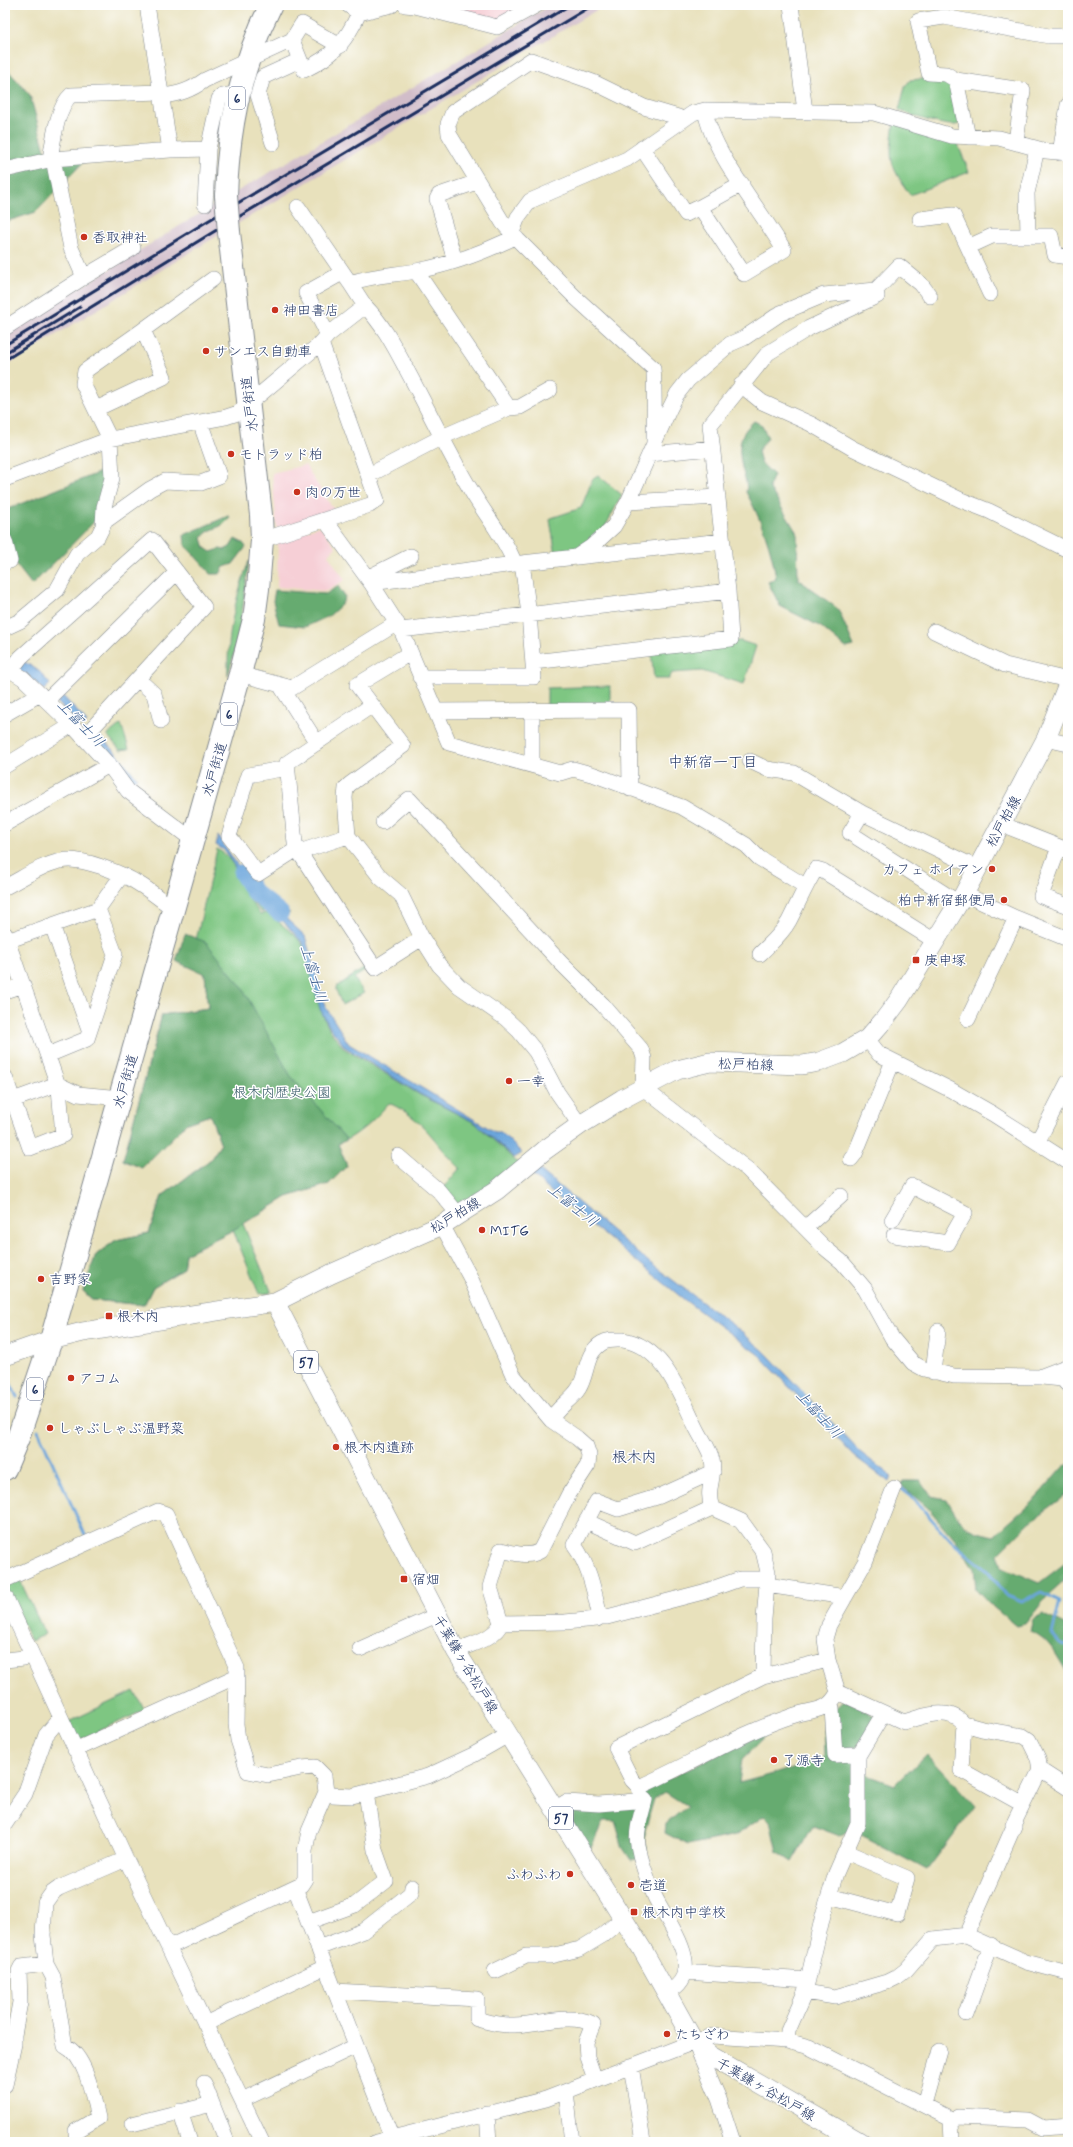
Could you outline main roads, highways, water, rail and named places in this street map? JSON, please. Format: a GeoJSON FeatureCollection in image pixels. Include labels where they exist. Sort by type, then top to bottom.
{"type":"FeatureCollection","features":[{"type":"Feature","properties":{"kind":"highway","name":"水戸街道"},"geometry":{"type":"LineString","coordinates":[[5,1469],[18,1438],[51,1340],[194,841],[254,619],[262,540],[258,482],[228,232],[226,196],[231,129],[238,93],[247,61],[271,5]]}},
{"type":"Feature","properties":{"kind":"main road","name":"松戸柏線"},"geometry":{"type":"LineString","coordinates":[[275,1302],[332,1274],[442,1225],[497,1190],[545,1150],[580,1125],[677,1070],[694,1065],[728,1062],[802,1065],[819,1062],[843,1053],[867,1039],[899,1000],[961,898],[1002,824],[1046,739],[1068,684]]}},
{"type":"Feature","properties":{"kind":"main road"},"geometry":{"type":"LineString","coordinates":[[5,1355],[51,1340],[83,1332],[275,1302]]}},
{"type":"Feature","properties":{"kind":"main road","name":"千葉鎌ヶ谷松戸線"},"geometry":{"type":"LineString","coordinates":[[275,1302],[456,1651],[623,1918],[668,1992],[694,2042],[710,2056],[836,2135],[860,2142]]}},
{"type":"Feature","properties":{"kind":"water"},"geometry":{"type":"Polygon","coordinates":[[[23,661],[39,671],[50,684],[44,690],[18,669],[23,661]]]}},
{"type":"Feature","properties":{"kind":"water"},"geometry":{"type":"Polygon","coordinates":[[[59,692],[87,722],[82,727],[53,698],[59,692]]]}},
{"type":"Feature","properties":{"kind":"water"},"geometry":{"type":"Polygon","coordinates":[[[96,732],[112,748],[137,778],[130,783],[90,736],[96,732]]]}},
{"type":"Feature","properties":{"kind":"water"},"geometry":{"type":"Polygon","coordinates":[[[218,836],[253,888],[259,890],[253,895],[224,850],[216,845],[218,836]]]}},
{"type":"Feature","properties":{"kind":"water"},"geometry":{"type":"Polygon","coordinates":[[[263,897],[305,936],[325,1006],[349,1044],[495,1132],[501,1132],[522,1153],[514,1158],[476,1123],[420,1094],[345,1047],[329,1026],[320,1009],[303,943],[272,909],[260,900],[263,897]]]}},
{"type":"Feature","properties":{"kind":"water"},"geometry":{"type":"Polygon","coordinates":[[[534,1165],[650,1263],[734,1326],[764,1351],[860,1452],[891,1476],[889,1482],[854,1456],[759,1355],[686,1301],[550,1191],[528,1171],[534,1165]]]}},
{"type":"Feature","properties":{"kind":"waterway","name":"上富士川"},"geometry":{"type":"LineString","coordinates":[[242,873],[254,892],[280,913]]}},
{"type":"Feature","properties":{"kind":"waterway"},"geometry":{"type":"LineString","coordinates":[[5,1373],[17,1397]]}},
{"type":"Feature","properties":{"kind":"waterway"},"geometry":{"type":"LineString","coordinates":[[38,1430],[86,1537]]}},
{"type":"Feature","properties":{"kind":"waterway","name":"上富士川"},"geometry":{"type":"LineString","coordinates":[[898,1486],[911,1496],[951,1541],[988,1571],[1007,1596],[1022,1602],[1041,1592],[1060,1601],[1052,1634],[1060,1643],[1068,1646]]}},
{"type":"Feature","properties":{"kind":"railway"},"geometry":{"type":"LineString","coordinates":[[5,345],[206,222],[570,5]]}},
{"type":"Feature","properties":{"kind":"railway"},"geometry":{"type":"LineString","coordinates":[[5,360],[210,234],[593,5]]}},
{"type":"Feature","properties":{"kind":"railway"},"geometry":{"type":"LineString","coordinates":[[5,353],[80,307]]}},
{"type":"Feature","properties":{"kind":"place","name":"香取神社"},"geometry":{"type":"Point","coordinates":[84,237]}},
{"type":"Feature","properties":{"kind":"place","name":"神田書店"},"geometry":{"type":"Point","coordinates":[275,310]}},
{"type":"Feature","properties":{"kind":"place","name":"サンエス自動車"},"geometry":{"type":"Point","coordinates":[206,351]}},
{"type":"Feature","properties":{"kind":"place","name":"モトラッド柏"},"geometry":{"type":"Point","coordinates":[231,454]}},
{"type":"Feature","properties":{"kind":"place","name":"肉の万世"},"geometry":{"type":"Point","coordinates":[297,492]}},
{"type":"Feature","properties":{"kind":"place","name":"カフェ ホイアン"},"geometry":{"type":"Point","coordinates":[992,869]}},
{"type":"Feature","properties":{"kind":"place","name":"柏中新宿郵便局"},"geometry":{"type":"Point","coordinates":[1004,900]}},
{"type":"Feature","properties":{"kind":"place","name":"庚申塚"},"geometry":{"type":"Point","coordinates":[916,960]}},
{"type":"Feature","properties":{"kind":"place","name":"一幸"},"geometry":{"type":"Point","coordinates":[509,1081]}},
{"type":"Feature","properties":{"kind":"place","name":"MITG"},"geometry":{"type":"Point","coordinates":[482,1230]}},
{"type":"Feature","properties":{"kind":"place","name":"吉野家"},"geometry":{"type":"Point","coordinates":[41,1279]}},
{"type":"Feature","properties":{"kind":"place","name":"根木内"},"geometry":{"type":"Point","coordinates":[109,1316]}},
{"type":"Feature","properties":{"kind":"place","name":"アコム"},"geometry":{"type":"Point","coordinates":[71,1378]}},
{"type":"Feature","properties":{"kind":"place","name":"しゃぶしゃぶ温野菜"},"geometry":{"type":"Point","coordinates":[50,1428]}},
{"type":"Feature","properties":{"kind":"place","name":"根木内遺跡"},"geometry":{"type":"Point","coordinates":[336,1447]}},
{"type":"Feature","properties":{"kind":"place","name":"宿畑"},"geometry":{"type":"Point","coordinates":[404,1579]}},
{"type":"Feature","properties":{"kind":"place","name":"了源寺"},"geometry":{"type":"Point","coordinates":[774,1760]}},
{"type":"Feature","properties":{"kind":"place","name":"ふわふわ"},"geometry":{"type":"Point","coordinates":[570,1874]}},
{"type":"Feature","properties":{"kind":"place","name":"壱道"},"geometry":{"type":"Point","coordinates":[631,1885]}},
{"type":"Feature","properties":{"kind":"place","name":"根木内中学校"},"geometry":{"type":"Point","coordinates":[634,1912]}},
{"type":"Feature","properties":{"kind":"place","name":"たちざわ"},"geometry":{"type":"Point","coordinates":[667,2034]}},
{"type":"Feature","properties":{"kind":"district","name":"中新宿一丁目"},"geometry":{"type":"Point","coordinates":[713,762]}},
{"type":"Feature","properties":{"kind":"district","name":"根木内"},"geometry":{"type":"Point","coordinates":[634,1457]}},
{"type":"Feature","properties":{"kind":"park label","name":"根木内歴史公園"},"geometry":{"type":"Point","coordinates":[282,1092]}}]}
